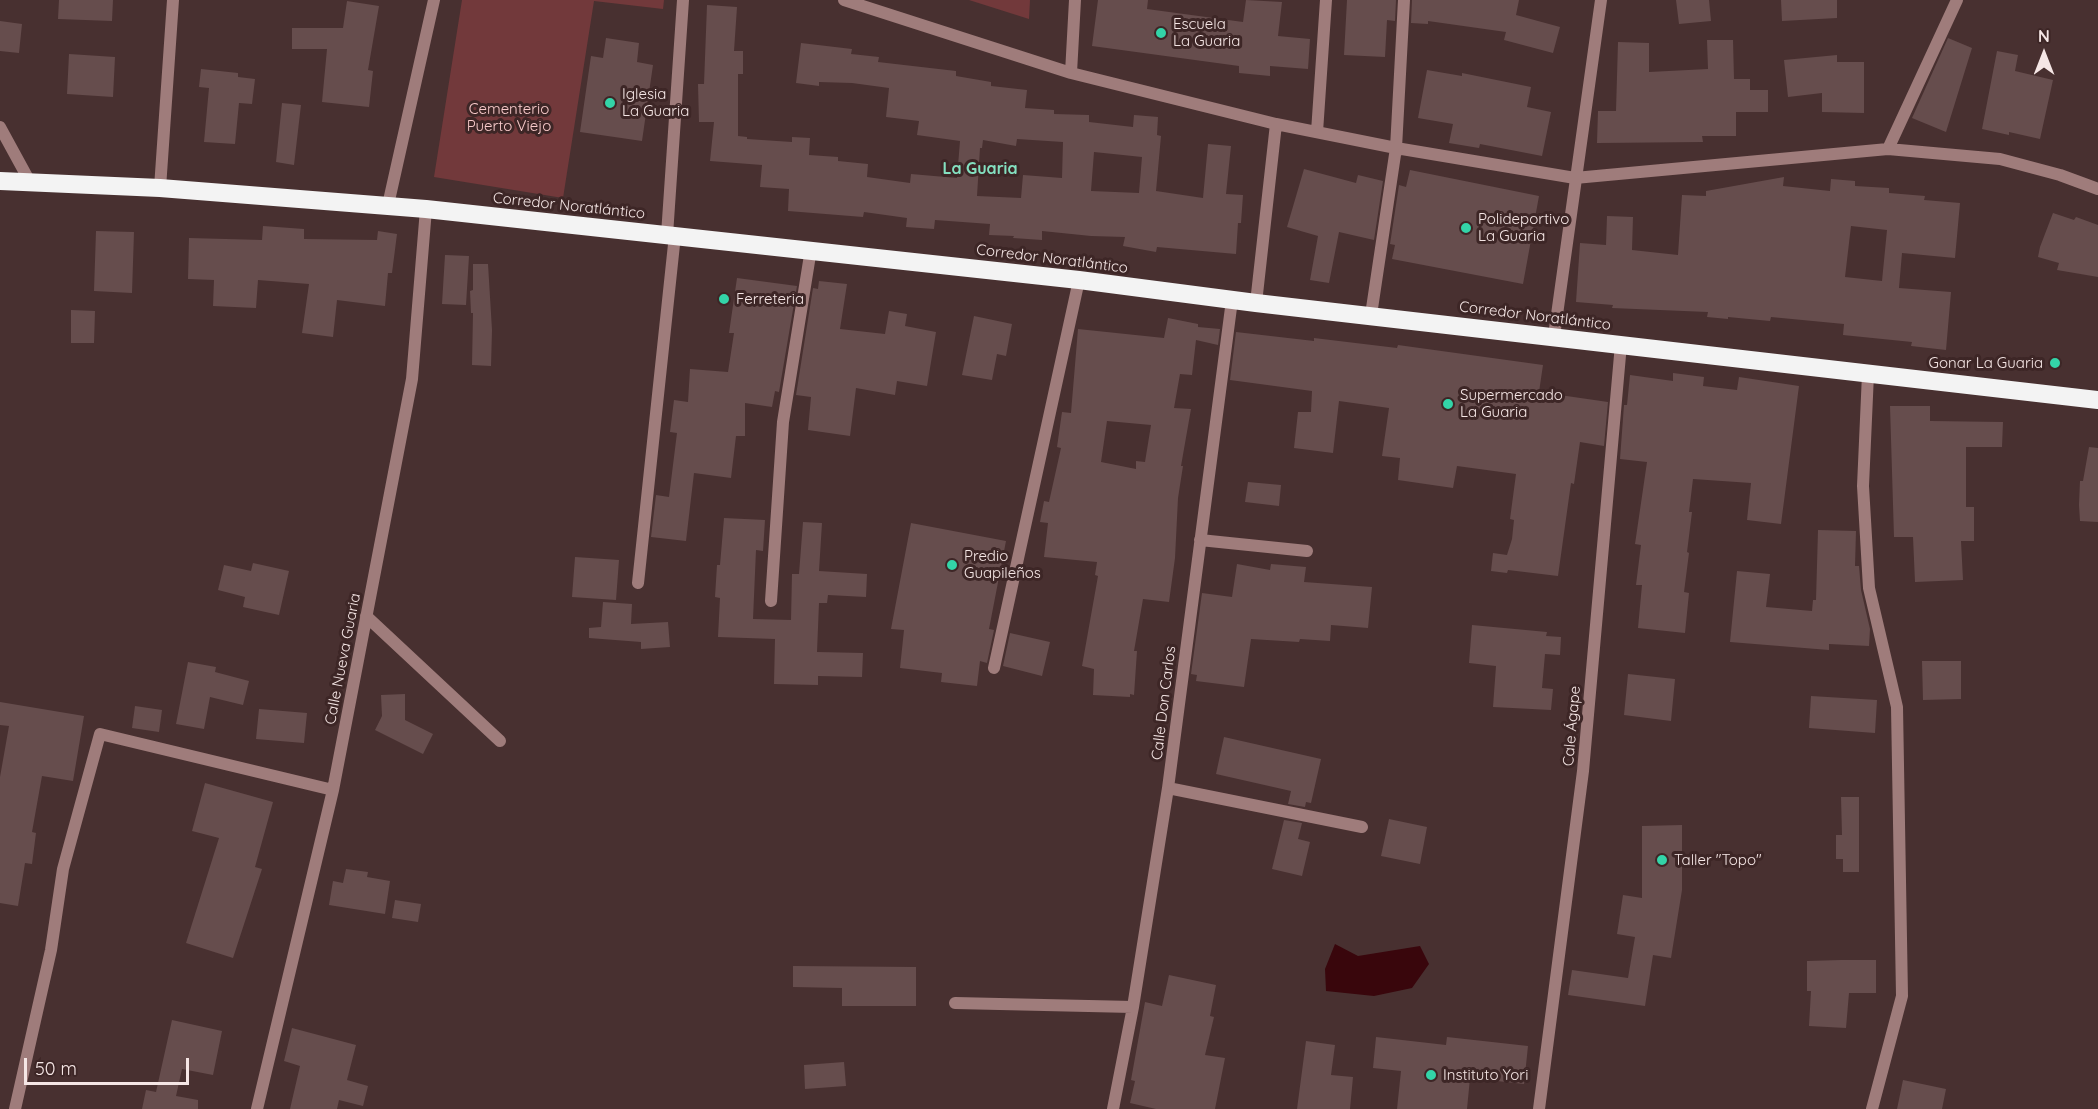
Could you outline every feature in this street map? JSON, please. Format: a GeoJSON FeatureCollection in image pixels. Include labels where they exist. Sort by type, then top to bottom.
{"type":"FeatureCollection","features":[{"type":"Feature","properties":{"kind":"highway","name":"Corredor Noratlántico"},"geometry":{"type":"LineString","coordinates":[[0,181],[160,188],[426,208],[811,249],[2098,400]]}},
{"type":"Feature","properties":{"kind":"street"},"geometry":{"type":"LineString","coordinates":[[160,188],[173,0]]}},
{"type":"Feature","properties":{"kind":"street"},"geometry":{"type":"LineString","coordinates":[[388,205],[434,0]]}},
{"type":"Feature","properties":{"kind":"street"},"geometry":{"type":"LineString","coordinates":[[638,584],[671,235],[683,0]]}},
{"type":"Feature","properties":{"kind":"street"},"geometry":{"type":"LineString","coordinates":[[844,0],[1071,73],[1276,124],[1396,148],[1575,178],[1888,149],[2000,159],[2060,175],[2098,189]]}},
{"type":"Feature","properties":{"kind":"street"},"geometry":{"type":"LineString","coordinates":[[1071,73],[1075,0]]}},
{"type":"Feature","properties":{"kind":"street"},"geometry":{"type":"LineString","coordinates":[[1317,132],[1326,0]]}},
{"type":"Feature","properties":{"kind":"street"},"geometry":{"type":"LineString","coordinates":[[1371,315],[1396,148],[1404,0]]}},
{"type":"Feature","properties":{"kind":"street"},"geometry":{"type":"LineString","coordinates":[[1554,336],[1601,0]]}},
{"type":"Feature","properties":{"kind":"street"},"geometry":{"type":"LineString","coordinates":[[1888,149],[1957,0]]}},
{"type":"Feature","properties":{"kind":"street"},"geometry":{"type":"LineString","coordinates":[[1256,303],[1276,124]]}},
{"type":"Feature","properties":{"kind":"street"},"geometry":{"type":"LineString","coordinates":[[0,127],[30,182]]}},
{"type":"Feature","properties":{"kind":"street","name":"Calle Nueva Guaria"},"geometry":{"type":"LineString","coordinates":[[257,1109],[333,790],[412,379],[426,208]]}},
{"type":"Feature","properties":{"kind":"street"},"geometry":{"type":"LineString","coordinates":[[771,601],[783,422],[811,249]]}},
{"type":"Feature","properties":{"kind":"street"},"geometry":{"type":"LineString","coordinates":[[994,668],[1079,280]]}},
{"type":"Feature","properties":{"kind":"street","name":"Calle Don Carlos"},"geometry":{"type":"LineString","coordinates":[[1113,1109],[1133,1007],[1168,788],[1232,300]]}},
{"type":"Feature","properties":{"kind":"street","name":"Cale Ágape"},"geometry":{"type":"LineString","coordinates":[[1539,1109],[1583,771],[1621,344]]}},
{"type":"Feature","properties":{"kind":"street"},"geometry":{"type":"LineString","coordinates":[[1868,374],[1864,498],[1869,588],[1897,707],[1902,996],[1872,1109]]}},
{"type":"Feature","properties":{"kind":"street"},"geometry":{"type":"LineString","coordinates":[[1200,540],[1307,551]]}},
{"type":"Feature","properties":{"kind":"street"},"geometry":{"type":"LineString","coordinates":[[366,616],[500,741]]}},
{"type":"Feature","properties":{"kind":"street"},"geometry":{"type":"LineString","coordinates":[[15,1109],[51,950],[63,869],[100,734],[333,790]]}},
{"type":"Feature","properties":{"kind":"street"},"geometry":{"type":"LineString","coordinates":[[1168,788],[1362,826]]}},
{"type":"Feature","properties":{"kind":"street"},"geometry":{"type":"LineString","coordinates":[[956,1003],[1133,1007]]}},
{"type":"Feature","properties":{"kind":"green space","name":"Cementerio Puerto Viejo"},"geometry":{"type":"Polygon","coordinates":[[[462,0],[664,0],[663,9],[594,1],[563,198],[434,177],[462,0]]]}},
{"type":"Feature","properties":{"kind":"green space"},"geometry":{"type":"Polygon","coordinates":[[[969,0],[1030,0],[1029,19],[969,0]]]}},
{"type":"Feature","properties":{"kind":"shaded area"},"geometry":{"type":"Polygon","coordinates":[[[1335,944],[1358,956],[1420,946],[1429,964],[1412,988],[1374,996],[1326,991],[1325,969],[1335,944]]]}},
{"type":"Feature","properties":{"kind":"building"},"geometry":{"type":"Polygon","coordinates":[[[59,0],[113,0],[112,21],[58,19],[59,0]]]}},
{"type":"Feature","properties":{"kind":"building"},"geometry":{"type":"Polygon","coordinates":[[[1098,0],[1148,0],[1147,9],[1243,22],[1246,0],[1282,2],[1278,36],[1310,39],[1308,69],[1270,66],[1270,76],[1239,73],[1239,66],[1092,46],[1098,0]]]}},
{"type":"Feature","properties":{"kind":"building"},"geometry":{"type":"Polygon","coordinates":[[[1347,0],[1396,0],[1395,21],[1387,20],[1385,57],[1344,55],[1347,0]]]}},
{"type":"Feature","properties":{"kind":"building"},"geometry":{"type":"Polygon","coordinates":[[[1412,0],[1519,0],[1516,15],[1560,27],[1553,53],[1504,40],[1506,32],[1428,21],[1428,24],[1411,23],[1412,0]]]}},
{"type":"Feature","properties":{"kind":"building"},"geometry":{"type":"Polygon","coordinates":[[[1676,0],[1709,0],[1711,21],[1679,24],[1676,0]]]}},
{"type":"Feature","properties":{"kind":"building"},"geometry":{"type":"Polygon","coordinates":[[[1781,0],[1837,0],[1837,18],[1782,21],[1781,0]]]}},
{"type":"Feature","properties":{"kind":"building"},"geometry":{"type":"Polygon","coordinates":[[[347,1],[379,6],[368,70],[373,71],[369,107],[322,102],[327,49],[292,49],[292,28],[343,28],[347,1]]]}},
{"type":"Feature","properties":{"kind":"building"},"geometry":{"type":"Polygon","coordinates":[[[707,5],[737,7],[734,51],[743,51],[743,74],[738,74],[738,136],[747,137],[747,139],[792,142],[792,137],[810,138],[809,155],[838,157],[838,161],[868,164],[867,177],[910,183],[911,174],[957,178],[960,141],[917,135],[919,121],[886,117],[889,88],[852,83],[819,82],[819,86],[796,83],[801,43],[852,49],[851,54],[879,57],[878,62],[956,71],[956,76],[991,82],[991,86],[1027,90],[1025,108],[1054,110],[1054,114],[1089,115],[1089,122],[1133,127],[1134,115],[1158,117],[1157,135],[1161,136],[1156,191],[1203,198],[1208,144],[1231,146],[1226,194],[1243,195],[1236,254],[1157,247],[1156,252],[1123,246],[1125,237],[1042,231],[1042,240],[1013,238],[1014,236],[989,235],[990,224],[935,220],[934,229],[906,227],[907,218],[864,212],[863,217],[788,211],[789,189],[760,187],[762,165],[710,161],[714,122],[699,122],[698,84],[704,84],[707,5]],[[1017,139],[1016,146],[983,140],[982,148],[980,148],[977,196],[1021,198],[1023,175],[1062,178],[1063,142],[1017,139]],[[1094,152],[1091,191],[1139,193],[1142,157],[1094,152]]]}},
{"type":"Feature","properties":{"kind":"building"},"geometry":{"type":"Polygon","coordinates":[[[0,21],[22,24],[19,53],[0,51],[0,21]]]}},
{"type":"Feature","properties":{"kind":"building"},"geometry":{"type":"Polygon","coordinates":[[[606,38],[639,43],[637,62],[653,65],[642,141],[580,132],[591,56],[603,58],[606,38]]]}},
{"type":"Feature","properties":{"kind":"building"},"geometry":{"type":"Polygon","coordinates":[[[1948,38],[1972,48],[1946,132],[1912,118],[1948,38]]]}},
{"type":"Feature","properties":{"kind":"building"},"geometry":{"type":"Polygon","coordinates":[[[1707,40],[1733,40],[1734,79],[1750,79],[1750,90],[1768,90],[1768,112],[1736,112],[1736,136],[1702,136],[1703,142],[1597,143],[1598,111],[1616,111],[1618,42],[1649,43],[1649,72],[1708,69],[1707,40]]]}},
{"type":"Feature","properties":{"kind":"building"},"geometry":{"type":"Polygon","coordinates":[[[1997,51],[2018,55],[2015,71],[2053,80],[2040,139],[1982,129],[1997,51]]]}},
{"type":"Feature","properties":{"kind":"building"},"geometry":{"type":"Polygon","coordinates":[[[69,54],[115,57],[113,97],[67,94],[69,54]]]}},
{"type":"Feature","properties":{"kind":"building"},"geometry":{"type":"Polygon","coordinates":[[[1837,55],[1837,62],[1864,62],[1864,113],[1822,112],[1822,93],[1788,97],[1784,60],[1837,55]]]}},
{"type":"Feature","properties":{"kind":"building"},"geometry":{"type":"Polygon","coordinates":[[[201,69],[238,73],[238,77],[255,79],[252,104],[239,103],[235,144],[204,142],[209,88],[199,87],[201,69]]]}},
{"type":"Feature","properties":{"kind":"building"},"geometry":{"type":"Polygon","coordinates":[[[1427,70],[1462,76],[1462,73],[1531,87],[1527,107],[1551,112],[1542,156],[1480,144],[1479,148],[1449,143],[1453,124],[1418,118],[1427,70]]]}},
{"type":"Feature","properties":{"kind":"building"},"geometry":{"type":"Polygon","coordinates":[[[282,103],[301,105],[294,165],[276,162],[282,103]]]}},
{"type":"Feature","properties":{"kind":"building"},"geometry":{"type":"Polygon","coordinates":[[[1304,169],[1356,183],[1358,175],[1383,181],[1374,240],[1339,232],[1329,283],[1310,280],[1318,236],[1287,227],[1304,169]]]}},
{"type":"Feature","properties":{"kind":"building","name":"Polideportivo La Guaria"},"geometry":{"type":"Polygon","coordinates":[[[1410,170],[1539,196],[1523,284],[1392,259],[1395,245],[1390,244],[1399,185],[1406,187],[1410,170]]]}},
{"type":"Feature","properties":{"kind":"building"},"geometry":{"type":"Polygon","coordinates":[[[1784,177],[1783,186],[1830,191],[1831,179],[1855,181],[1855,186],[1889,188],[1889,193],[1925,196],[1924,200],[1960,203],[1955,258],[1902,253],[1899,288],[1951,292],[1946,350],[1911,346],[1912,342],[1843,335],[1844,324],[1771,317],[1770,321],[1728,317],[1728,319],[1707,317],[1708,312],[1612,308],[1613,305],[1576,302],[1580,243],[1606,245],[1607,216],[1633,217],[1632,250],[1678,255],[1682,195],[1706,196],[1706,191],[1784,177]],[[1851,226],[1845,277],[1882,281],[1887,230],[1851,226]]]}},
{"type":"Feature","properties":{"kind":"building"},"geometry":{"type":"Polygon","coordinates":[[[2053,213],[2074,220],[2076,217],[2098,225],[2098,277],[2057,270],[2059,263],[2038,257],[2053,213]]]}},
{"type":"Feature","properties":{"kind":"building"},"geometry":{"type":"Polygon","coordinates":[[[263,226],[304,229],[304,239],[377,240],[378,231],[397,234],[392,273],[388,273],[385,306],[337,300],[333,337],[302,333],[309,284],[258,280],[256,308],[213,306],[214,280],[188,279],[189,238],[262,240],[263,226]]]}},
{"type":"Feature","properties":{"kind":"building"},"geometry":{"type":"Polygon","coordinates":[[[96,231],[134,232],[132,293],[94,291],[96,231]]]}},
{"type":"Feature","properties":{"kind":"building"},"geometry":{"type":"Polygon","coordinates":[[[445,255],[469,256],[466,305],[442,304],[445,255]]]}},
{"type":"Feature","properties":{"kind":"building"},"geometry":{"type":"Polygon","coordinates":[[[473,264],[488,264],[492,330],[491,366],[472,365],[473,313],[471,313],[470,291],[473,290],[473,264]]]}},
{"type":"Feature","properties":{"kind":"building"},"geometry":{"type":"Polygon","coordinates":[[[737,278],[797,286],[779,392],[775,391],[772,407],[745,403],[745,436],[736,436],[731,478],[694,473],[686,541],[651,537],[656,495],[669,497],[677,433],[670,432],[674,400],[688,402],[690,369],[728,372],[734,333],[729,333],[737,278]]]}},
{"type":"Feature","properties":{"kind":"building"},"geometry":{"type":"Polygon","coordinates":[[[819,281],[847,284],[840,329],[885,334],[889,311],[907,314],[905,326],[936,332],[927,386],[897,381],[895,395],[856,388],[850,436],[808,430],[811,397],[796,395],[813,288],[818,289],[819,281]]]}},
{"type":"Feature","properties":{"kind":"building"},"geometry":{"type":"Polygon","coordinates":[[[71,310],[95,311],[94,343],[71,343],[71,310]]]}},
{"type":"Feature","properties":{"kind":"building"},"geometry":{"type":"Polygon","coordinates":[[[974,316],[1012,324],[1006,356],[997,354],[992,380],[962,375],[974,316]]]}},
{"type":"Feature","properties":{"kind":"building"},"geometry":{"type":"Polygon","coordinates":[[[1168,318],[1198,324],[1198,327],[1220,329],[1218,345],[1196,340],[1192,375],[1180,374],[1174,408],[1191,409],[1181,466],[1183,466],[1178,498],[1175,558],[1169,602],[1143,599],[1134,651],[1137,651],[1134,695],[1130,694],[1130,697],[1093,695],[1094,669],[1082,666],[1098,576],[1095,575],[1097,562],[1044,557],[1048,523],[1040,522],[1044,501],[1049,502],[1061,448],[1057,447],[1062,412],[1071,413],[1078,329],[1164,338],[1168,318]],[[1107,421],[1101,462],[1136,469],[1136,461],[1145,462],[1151,425],[1107,421]]]}},
{"type":"Feature","properties":{"kind":"building"},"geometry":{"type":"Polygon","coordinates":[[[1236,332],[1397,348],[1398,345],[1543,365],[1539,392],[1608,402],[1604,446],[1580,442],[1574,484],[1571,483],[1558,576],[1508,570],[1507,573],[1491,571],[1493,553],[1507,555],[1512,539],[1514,520],[1510,519],[1516,474],[1457,466],[1453,488],[1398,480],[1400,458],[1382,456],[1389,408],[1339,401],[1333,453],[1294,448],[1298,412],[1311,412],[1312,391],[1230,380],[1236,332]]]}},
{"type":"Feature","properties":{"kind":"building"},"geometry":{"type":"Polygon","coordinates":[[[1673,373],[1704,377],[1703,386],[1737,390],[1739,377],[1799,386],[1781,524],[1747,520],[1751,483],[1693,479],[1689,512],[1692,512],[1687,552],[1689,553],[1684,592],[1689,593],[1685,633],[1638,628],[1642,585],[1636,585],[1641,545],[1635,544],[1647,462],[1620,459],[1624,405],[1627,405],[1630,375],[1673,381],[1673,373]]]}},
{"type":"Feature","properties":{"kind":"building"},"geometry":{"type":"Polygon","coordinates":[[[1890,406],[1930,406],[1930,421],[2003,422],[2002,447],[1966,447],[1966,507],[1974,507],[1974,541],[1961,541],[1963,580],[1915,582],[1913,537],[1894,537],[1890,406]]]}},
{"type":"Feature","properties":{"kind":"building"},"geometry":{"type":"Polygon","coordinates":[[[2089,447],[2098,448],[2098,522],[2080,521],[2080,481],[2083,481],[2089,447]]]}},
{"type":"Feature","properties":{"kind":"building"},"geometry":{"type":"Polygon","coordinates":[[[1248,482],[1281,485],[1279,506],[1245,502],[1248,482]]]}},
{"type":"Feature","properties":{"kind":"building"},"geometry":{"type":"Polygon","coordinates":[[[724,518],[765,520],[763,551],[756,550],[753,619],[791,620],[792,574],[799,574],[803,522],[822,523],[819,571],[867,574],[866,597],[828,595],[827,603],[819,603],[817,652],[863,653],[862,677],[818,676],[818,685],[774,684],[775,639],[718,637],[720,598],[715,597],[724,518]]]}},
{"type":"Feature","properties":{"kind":"building"},"geometry":{"type":"Polygon","coordinates":[[[911,523],[1006,541],[989,629],[994,630],[987,663],[980,661],[977,686],[941,682],[942,673],[900,668],[904,630],[891,629],[911,523]]]}},
{"type":"Feature","properties":{"kind":"building"},"geometry":{"type":"Polygon","coordinates":[[[1818,530],[1856,531],[1855,566],[1859,566],[1861,590],[1870,629],[1869,646],[1829,644],[1829,650],[1730,642],[1737,571],[1770,574],[1766,607],[1812,611],[1813,600],[1816,600],[1818,530]]]}},
{"type":"Feature","properties":{"kind":"building"},"geometry":{"type":"Polygon","coordinates":[[[575,557],[619,560],[616,600],[572,597],[575,557]]]}},
{"type":"Feature","properties":{"kind":"building"},"geometry":{"type":"Polygon","coordinates":[[[253,563],[289,571],[279,615],[243,607],[245,597],[218,590],[224,565],[251,571],[253,563]]]}},
{"type":"Feature","properties":{"kind":"building"},"geometry":{"type":"Polygon","coordinates":[[[1237,564],[1270,570],[1271,564],[1306,567],[1304,582],[1372,587],[1368,628],[1331,625],[1330,641],[1251,639],[1244,687],[1196,681],[1197,675],[1191,674],[1202,593],[1232,597],[1237,564]]]}},
{"type":"Feature","properties":{"kind":"building"},"geometry":{"type":"Polygon","coordinates":[[[603,602],[632,604],[631,624],[668,622],[670,647],[641,649],[641,642],[589,638],[589,628],[601,627],[603,602]]]}},
{"type":"Feature","properties":{"kind":"building"},"geometry":{"type":"Polygon","coordinates":[[[1472,625],[1547,632],[1546,636],[1561,637],[1560,655],[1545,654],[1542,688],[1553,689],[1551,710],[1493,707],[1496,666],[1469,663],[1472,625]]]}},
{"type":"Feature","properties":{"kind":"building"},"geometry":{"type":"Polygon","coordinates":[[[1010,633],[1050,642],[1042,676],[1003,666],[1010,633]]]}},
{"type":"Feature","properties":{"kind":"building"},"geometry":{"type":"Polygon","coordinates":[[[1922,661],[1961,661],[1961,699],[1923,700],[1922,661]]]}},
{"type":"Feature","properties":{"kind":"building"},"geometry":{"type":"Polygon","coordinates":[[[188,662],[216,667],[215,672],[249,681],[243,705],[210,697],[204,729],[176,724],[188,662]]]}},
{"type":"Feature","properties":{"kind":"building"},"geometry":{"type":"Polygon","coordinates":[[[1628,674],[1675,679],[1671,721],[1624,715],[1628,674]]]}},
{"type":"Feature","properties":{"kind":"building"},"geometry":{"type":"Polygon","coordinates":[[[405,694],[405,720],[433,734],[423,754],[375,730],[382,716],[381,695],[405,694]]]}},
{"type":"Feature","properties":{"kind":"building"},"geometry":{"type":"Polygon","coordinates":[[[1811,696],[1877,700],[1875,733],[1809,728],[1811,696]]]}},
{"type":"Feature","properties":{"kind":"building"},"geometry":{"type":"Polygon","coordinates":[[[0,702],[84,716],[73,781],[42,776],[32,832],[36,833],[32,864],[25,863],[18,906],[0,903],[0,777],[9,726],[0,725],[0,702]]]}},
{"type":"Feature","properties":{"kind":"building"},"geometry":{"type":"Polygon","coordinates":[[[135,706],[162,710],[159,732],[132,728],[135,706]]]}},
{"type":"Feature","properties":{"kind":"building"},"geometry":{"type":"Polygon","coordinates":[[[259,709],[307,713],[304,743],[256,739],[259,709]]]}},
{"type":"Feature","properties":{"kind":"building"},"geometry":{"type":"Polygon","coordinates":[[[1224,737],[1321,759],[1311,803],[1306,802],[1305,807],[1288,804],[1291,791],[1216,774],[1224,737]]]}},
{"type":"Feature","properties":{"kind":"building"},"geometry":{"type":"Polygon","coordinates":[[[205,783],[273,802],[255,867],[262,869],[233,958],[186,943],[219,838],[192,831],[205,783]]]}},
{"type":"Feature","properties":{"kind":"building"},"geometry":{"type":"Polygon","coordinates":[[[1841,797],[1859,797],[1859,872],[1843,872],[1843,859],[1836,859],[1836,835],[1842,835],[1841,797]]]}},
{"type":"Feature","properties":{"kind":"building"},"geometry":{"type":"Polygon","coordinates":[[[1389,819],[1427,827],[1420,864],[1381,856],[1389,819]]]}},
{"type":"Feature","properties":{"kind":"building"},"geometry":{"type":"Polygon","coordinates":[[[1284,820],[1302,823],[1298,839],[1310,842],[1302,876],[1272,869],[1284,820]]]}},
{"type":"Feature","properties":{"kind":"building"},"geometry":{"type":"Polygon","coordinates":[[[1682,825],[1682,890],[1671,958],[1653,955],[1645,1006],[1568,995],[1572,970],[1628,978],[1635,937],[1617,934],[1623,895],[1642,898],[1642,826],[1682,825]]]}},
{"type":"Feature","properties":{"kind":"building"},"geometry":{"type":"Polygon","coordinates":[[[346,869],[368,872],[367,877],[390,881],[385,914],[329,905],[333,881],[343,883],[346,869]]]}},
{"type":"Feature","properties":{"kind":"building"},"geometry":{"type":"Polygon","coordinates":[[[395,900],[421,904],[418,922],[392,918],[395,900]]]}},
{"type":"Feature","properties":{"kind":"building"},"geometry":{"type":"Polygon","coordinates":[[[1876,960],[1876,993],[1849,993],[1846,1028],[1809,1026],[1811,991],[1807,991],[1807,961],[1876,960]]]}},
{"type":"Feature","properties":{"kind":"building"},"geometry":{"type":"Polygon","coordinates":[[[793,966],[916,967],[916,1006],[842,1006],[842,988],[793,987],[793,966]]]}},
{"type":"Feature","properties":{"kind":"building"},"geometry":{"type":"Polygon","coordinates":[[[1169,975],[1216,985],[1210,1016],[1214,1017],[1205,1055],[1225,1058],[1215,1109],[1156,1109],[1130,1103],[1135,1081],[1131,1080],[1145,1002],[1162,1006],[1169,975]]]}},
{"type":"Feature","properties":{"kind":"building"},"geometry":{"type":"Polygon","coordinates":[[[172,1020],[222,1031],[213,1075],[182,1069],[176,1096],[198,1100],[198,1109],[142,1109],[146,1090],[156,1092],[172,1020]]]}},
{"type":"Feature","properties":{"kind":"building"},"geometry":{"type":"Polygon","coordinates":[[[292,1028],[356,1045],[347,1080],[368,1086],[363,1106],[339,1100],[337,1109],[290,1109],[300,1066],[284,1061],[292,1028]]]}},
{"type":"Feature","properties":{"kind":"building"},"geometry":{"type":"Polygon","coordinates":[[[1376,1037],[1446,1045],[1447,1037],[1528,1046],[1524,1084],[1470,1078],[1467,1109],[1397,1109],[1401,1071],[1373,1068],[1376,1037]]]}},
{"type":"Feature","properties":{"kind":"building"},"geometry":{"type":"Polygon","coordinates":[[[1306,1041],[1335,1045],[1331,1075],[1353,1077],[1350,1109],[1297,1109],[1306,1041]]]}},
{"type":"Feature","properties":{"kind":"building"},"geometry":{"type":"Polygon","coordinates":[[[844,1062],[846,1086],[805,1089],[804,1065],[844,1062]]]}},
{"type":"Feature","properties":{"kind":"building"},"geometry":{"type":"Polygon","coordinates":[[[1903,1080],[1946,1089],[1942,1109],[1897,1109],[1903,1080]]]}},
{"type":"Feature","properties":{"kind":"place","name":"Escuela La Guaria"},"geometry":{"type":"Point","coordinates":[1161,33]}},
{"type":"Feature","properties":{"kind":"place","name":"Iglesia La Guaria"},"geometry":{"type":"Point","coordinates":[610,103]}},
{"type":"Feature","properties":{"kind":"place","name":"Polideportivo La Guaria"},"geometry":{"type":"Point","coordinates":[1466,228]}},
{"type":"Feature","properties":{"kind":"place","name":"Ferreteria"},"geometry":{"type":"Point","coordinates":[724,299]}},
{"type":"Feature","properties":{"kind":"place","name":"Gonar La Guaria"},"geometry":{"type":"Point","coordinates":[2055,363]}},
{"type":"Feature","properties":{"kind":"place","name":"Supermercado La Guaria"},"geometry":{"type":"Point","coordinates":[1448,404]}},
{"type":"Feature","properties":{"kind":"place","name":"Predio Guapileños"},"geometry":{"type":"Point","coordinates":[952,565]}},
{"type":"Feature","properties":{"kind":"place","name":"Taller \"Topo\""},"geometry":{"type":"Point","coordinates":[1662,860]}},
{"type":"Feature","properties":{"kind":"place","name":"Instituto Yori"},"geometry":{"type":"Point","coordinates":[1431,1075]}},
{"type":"Feature","properties":{"kind":"district","name":"La Guaria"},"geometry":{"type":"Point","coordinates":[980,169]}}]}
